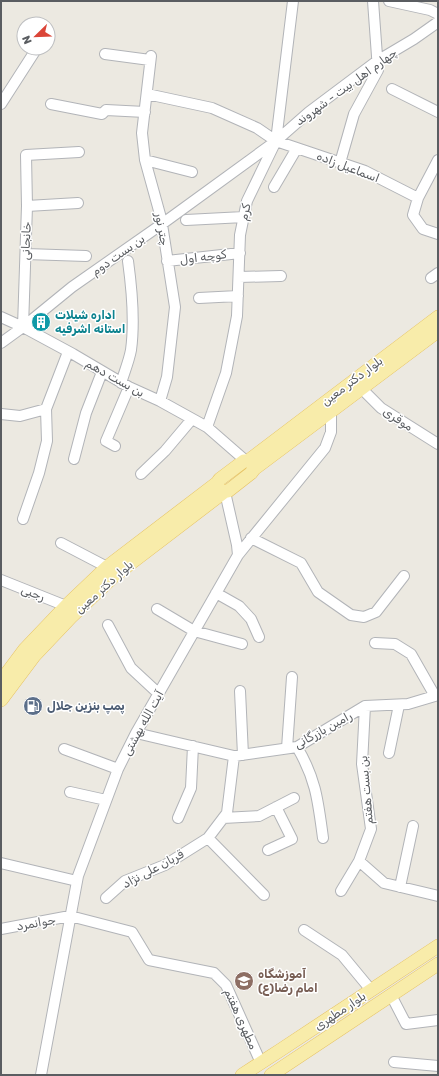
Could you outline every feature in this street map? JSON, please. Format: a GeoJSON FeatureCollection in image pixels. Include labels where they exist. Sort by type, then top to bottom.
{"type":"FeatureCollection","features":[{"type":"Feature","properties":{"kind":"main road","name":"بلوار دکتر معین"},"geometry":{"type":"LineString","coordinates":[[249,464],[438,317]]}},
{"type":"Feature","properties":{"kind":"main road","name":"بلوار دکتر معین"},"geometry":{"type":"LineString","coordinates":[[249,464],[331,411],[438,331]]}},
{"type":"Feature","properties":{"kind":"main road"},"geometry":{"type":"LineString","coordinates":[[222,486],[228,491],[251,473],[249,464]]}},
{"type":"Feature","properties":{"kind":"main road","name":"بلوار دکتر معین"},"geometry":{"type":"LineString","coordinates":[[1,681],[25,649],[66,606],[107,567],[222,486]]}},
{"type":"Feature","properties":{"kind":"main road","name":"بلوار دکتر معین"},"geometry":{"type":"LineString","coordinates":[[1,700],[34,656],[71,616],[114,576],[222,486]]}},
{"type":"Feature","properties":{"kind":"main road","name":"بلوار مطهری"},"geometry":{"type":"LineString","coordinates":[[242,1075],[438,946]]}},
{"type":"Feature","properties":{"kind":"main road","name":"بلوار مطهری"},"geometry":{"type":"LineString","coordinates":[[271,1075],[438,964]]}},
{"type":"Feature","properties":{"kind":"street","name":"کرم"},"geometry":{"type":"LineString","coordinates":[[207,427],[226,372],[237,316],[240,236],[247,200],[276,141],[293,1]]}},
{"type":"Feature","properties":{"kind":"street"},"geometry":{"type":"LineString","coordinates":[[340,163],[354,114],[378,70],[373,1]]}},
{"type":"Feature","properties":{"kind":"street"},"geometry":{"type":"LineString","coordinates":[[389,1],[430,10],[438,14]]}},
{"type":"Feature","properties":{"kind":"street","name":"چهارم اهل بیت - شهروند"},"geometry":{"type":"LineString","coordinates":[[276,141],[309,112],[377,61],[414,39],[438,22]]}},
{"type":"Feature","properties":{"kind":"street","name":"چتر نور"},"geometry":{"type":"LineString","coordinates":[[105,54],[151,58],[142,133],[145,160],[162,224],[175,307],[168,377],[160,401]]}},
{"type":"Feature","properties":{"kind":"street"},"geometry":{"type":"LineString","coordinates":[[1,104],[32,56]]}},
{"type":"Feature","properties":{"kind":"street"},"geometry":{"type":"LineString","coordinates":[[392,89],[438,112]]}},
{"type":"Feature","properties":{"kind":"street","name":"اسماعیل زاده"},"geometry":{"type":"LineString","coordinates":[[147,94],[212,108],[257,128],[276,141],[365,171],[418,198]]}},
{"type":"Feature","properties":{"kind":"street"},"geometry":{"type":"LineString","coordinates":[[51,104],[102,114],[106,110],[145,112]]}},
{"type":"Feature","properties":{"kind":"street","name":"بن بست دوم"},"geometry":{"type":"LineString","coordinates":[[1,343],[24,328],[72,287],[276,141]]}},
{"type":"Feature","properties":{"kind":"street"},"geometry":{"type":"LineString","coordinates":[[274,187],[297,148]]}},
{"type":"Feature","properties":{"kind":"street","name":"خانجانی"},"geometry":{"type":"LineString","coordinates":[[24,328],[27,206],[26,155],[80,152]]}},
{"type":"Feature","properties":{"kind":"street"},"geometry":{"type":"LineString","coordinates":[[145,160],[192,172]]}},
{"type":"Feature","properties":{"kind":"street"},"geometry":{"type":"LineString","coordinates":[[438,160],[418,198],[413,215],[423,229],[438,234]]}},
{"type":"Feature","properties":{"kind":"street"},"geometry":{"type":"LineString","coordinates":[[27,206],[78,203]]}},
{"type":"Feature","properties":{"kind":"street"},"geometry":{"type":"LineString","coordinates":[[186,220],[244,217]]}},
{"type":"Feature","properties":{"kind":"street","name":"کوچه اول"},"geometry":{"type":"LineString","coordinates":[[167,261],[240,253]]}},
{"type":"Feature","properties":{"kind":"street"},"geometry":{"type":"LineString","coordinates":[[26,254],[86,256]]}},
{"type":"Feature","properties":{"kind":"street"},"geometry":{"type":"LineString","coordinates":[[115,446],[106,441],[125,385],[131,352],[133,319],[128,261]]}},
{"type":"Feature","properties":{"kind":"street"},"geometry":{"type":"LineString","coordinates":[[239,277],[281,276]]}},
{"type":"Feature","properties":{"kind":"street"},"geometry":{"type":"LineString","coordinates":[[199,298],[238,296]]}},
{"type":"Feature","properties":{"kind":"street","name":"بن بست دهم"},"geometry":{"type":"LineString","coordinates":[[1,317],[68,352],[125,385],[160,401],[207,427],[226,442],[249,464]]}},
{"type":"Feature","properties":{"kind":"street"},"geometry":{"type":"LineString","coordinates":[[23,519],[40,474],[47,441],[46,409],[68,352]]}},
{"type":"Feature","properties":{"kind":"street"},"geometry":{"type":"LineString","coordinates":[[74,459],[86,413],[102,372]]}},
{"type":"Feature","properties":{"kind":"street","name":"موقری"},"geometry":{"type":"LineString","coordinates":[[362,389],[381,408],[438,444]]}},
{"type":"Feature","properties":{"kind":"street"},"geometry":{"type":"LineString","coordinates":[[1,414],[20,416],[46,409]]}},
{"type":"Feature","properties":{"kind":"street","name":"آیت الله بهشتی"},"geometry":{"type":"LineString","coordinates":[[41,1075],[77,881],[118,768],[194,630],[238,555],[325,448],[331,432],[331,411]]}},
{"type":"Feature","properties":{"kind":"street"},"geometry":{"type":"LineString","coordinates":[[141,474],[165,451],[192,419]]}},
{"type":"Feature","properties":{"kind":"street"},"geometry":{"type":"LineString","coordinates":[[226,442],[236,456],[222,486],[237,545],[238,555]]}},
{"type":"Feature","properties":{"kind":"street"},"geometry":{"type":"LineString","coordinates":[[251,538],[301,563],[318,592],[351,615],[364,617],[376,612],[404,576]]}},
{"type":"Feature","properties":{"kind":"street"},"geometry":{"type":"LineString","coordinates":[[61,543],[107,567]]}},
{"type":"Feature","properties":{"kind":"street","name":"رجبی"},"geometry":{"type":"LineString","coordinates":[[1,580],[66,606]]}},
{"type":"Feature","properties":{"kind":"street"},"geometry":{"type":"LineString","coordinates":[[216,593],[239,606],[243,610],[251,619],[258,637]]}},
{"type":"Feature","properties":{"kind":"street"},"geometry":{"type":"LineString","coordinates":[[157,609],[194,630],[242,644]]}},
{"type":"Feature","properties":{"kind":"street"},"geometry":{"type":"LineString","coordinates":[[108,625],[131,668],[158,694]]}},
{"type":"Feature","properties":{"kind":"street"},"geometry":{"type":"LineString","coordinates":[[375,643],[395,644],[410,654],[437,696]]}},
{"type":"Feature","properties":{"kind":"street"},"geometry":{"type":"LineString","coordinates":[[292,678],[292,748],[306,762],[314,782],[318,800],[322,838]]}},
{"type":"Feature","properties":{"kind":"street"},"geometry":{"type":"LineString","coordinates":[[238,755],[240,691]]}},
{"type":"Feature","properties":{"kind":"street","name":"رامین بازرگانی"},"geometry":{"type":"LineString","coordinates":[[136,733],[238,755],[292,748],[365,706],[408,704],[437,696]]}},
{"type":"Feature","properties":{"kind":"street"},"geometry":{"type":"LineString","coordinates":[[389,753],[399,705]]}},
{"type":"Feature","properties":{"kind":"street","name":"بن بست هفتم"},"geometry":{"type":"LineString","coordinates":[[341,891],[359,861],[371,829],[362,764],[365,706]]}},
{"type":"Feature","properties":{"kind":"street"},"geometry":{"type":"LineString","coordinates":[[178,818],[191,788],[194,746]]}},
{"type":"Feature","properties":{"kind":"street"},"geometry":{"type":"LineString","coordinates":[[64,749],[118,768]]}},
{"type":"Feature","properties":{"kind":"street","name":"قربان علی نژاد"},"geometry":{"type":"LineString","coordinates":[[106,898],[125,881],[165,865],[208,838],[227,813],[238,755]]}},
{"type":"Feature","properties":{"kind":"street"},"geometry":{"type":"LineString","coordinates":[[70,792],[106,800]]}},
{"type":"Feature","properties":{"kind":"street"},"geometry":{"type":"LineString","coordinates":[[223,818],[259,816],[294,798]]}},
{"type":"Feature","properties":{"kind":"street"},"geometry":{"type":"LineString","coordinates":[[268,850],[292,839],[276,807]]}},
{"type":"Feature","properties":{"kind":"street"},"geometry":{"type":"LineString","coordinates":[[400,887],[413,826]]}},
{"type":"Feature","properties":{"kind":"street"},"geometry":{"type":"LineString","coordinates":[[208,838],[264,895]]}},
{"type":"Feature","properties":{"kind":"street"},"geometry":{"type":"LineString","coordinates":[[359,861],[384,883],[438,896]]}},
{"type":"Feature","properties":{"kind":"street"},"geometry":{"type":"LineString","coordinates":[[1,862],[77,881]]}},
{"type":"Feature","properties":{"kind":"street","name":"جوانمرد"},"geometry":{"type":"LineString","coordinates":[[1,929],[70,916]]}},
{"type":"Feature","properties":{"kind":"street","name":"مطهری هفتم"},"geometry":{"type":"LineString","coordinates":[[70,916],[132,932],[149,960],[214,973],[226,985],[261,1063]]}},
{"type":"Feature","properties":{"kind":"street"},"geometry":{"type":"LineString","coordinates":[[304,930],[342,955],[371,990]]}},
{"type":"Feature","properties":{"kind":"street"},"geometry":{"type":"LineString","coordinates":[[391,995],[406,1024],[438,1020]]}},
{"type":"Feature","properties":{"kind":"street"},"geometry":{"type":"LineString","coordinates":[[394,1062],[438,1066]]}},
{"type":"Feature","properties":{"kind":"place","name":"اداره شیلات استانه اشرفیه"},"geometry":{"type":"Point","coordinates":[41,322]}},
{"type":"Feature","properties":{"kind":"place","name":"پمپ بنزین جلال"},"geometry":{"type":"Point","coordinates":[33,706]}},
{"type":"Feature","properties":{"kind":"place","name":"آموزشگاه امام رضا(ع)"},"geometry":{"type":"Point","coordinates":[244,981]}}]}
